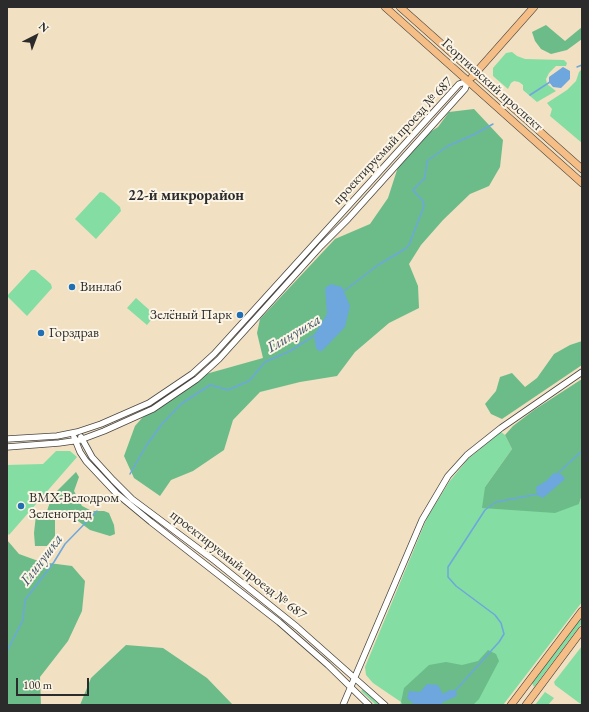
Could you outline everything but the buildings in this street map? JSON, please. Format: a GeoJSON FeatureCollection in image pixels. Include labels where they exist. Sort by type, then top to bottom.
{"type":"FeatureCollection","features":[{"type":"Feature","properties":{"kind":"main road","name":"Георгиевский проспект"},"geometry":{"type":"LineString","coordinates":[[385,7],[582,183]]}},
{"type":"Feature","properties":{"kind":"main road","name":"Георгиевский проспект"},"geometry":{"type":"LineString","coordinates":[[400,7],[582,169]]}},
{"type":"Feature","properties":{"kind":"main road"},"geometry":{"type":"LineString","coordinates":[[468,81],[534,7]]}},
{"type":"Feature","properties":{"kind":"main road"},"geometry":{"type":"LineString","coordinates":[[511,705],[582,611]]}},
{"type":"Feature","properties":{"kind":"main road"},"geometry":{"type":"LineString","coordinates":[[526,705],[582,630]]}},
{"type":"Feature","properties":{"kind":"street","name":"проектируемый проезд № 687"},"geometry":{"type":"LineString","coordinates":[[7,439],[38,438],[76,432],[125,415],[149,403],[177,385],[207,361],[318,238],[343,214],[459,84],[468,81]]}},
{"type":"Feature","properties":{"kind":"street","name":"проектируемый проезд № 687"},"geometry":{"type":"LineString","coordinates":[[7,447],[33,446],[83,438],[128,422],[153,409],[192,383],[216,363],[461,94],[468,81]]}},
{"type":"Feature","properties":{"kind":"street"},"geometry":{"type":"LineString","coordinates":[[343,705],[422,520],[448,476],[467,455],[500,428],[582,372]]}},
{"type":"Feature","properties":{"kind":"street","name":"проектируемый проезд № 687"},"geometry":{"type":"LineString","coordinates":[[76,432],[83,438],[92,457],[132,499],[244,584],[297,627],[385,705]]}},
{"type":"Feature","properties":{"kind":"street","name":"проектируемый проезд № 687"},"geometry":{"type":"LineString","coordinates":[[76,432],[74,440],[86,461],[127,502],[285,627],[328,665],[369,705]]}},
{"type":"Feature","properties":{"kind":"green space"},"geometry":{"type":"Polygon","coordinates":[[[546,25],[565,41],[582,27],[582,39],[567,50],[551,54],[541,49],[535,41],[532,32],[546,25]]]}},
{"type":"Feature","properties":{"kind":"green space"},"geometry":{"type":"Polygon","coordinates":[[[512,52],[525,59],[564,60],[567,63],[566,66],[556,66],[549,73],[546,79],[547,84],[556,91],[537,102],[523,90],[523,85],[519,82],[514,81],[508,89],[493,76],[493,68],[506,53],[512,52]]]}},
{"type":"Feature","properties":{"kind":"green space"},"geometry":{"type":"Polygon","coordinates":[[[582,69],[582,143],[550,116],[552,109],[547,103],[567,90],[576,81],[579,72],[582,69]]]}},
{"type":"Feature","properties":{"kind":"green space"},"geometry":{"type":"Polygon","coordinates":[[[474,109],[503,140],[500,167],[489,186],[470,194],[443,220],[421,245],[409,264],[418,286],[419,308],[389,323],[355,352],[337,376],[300,382],[260,392],[233,420],[224,450],[193,471],[171,480],[160,496],[134,478],[124,456],[135,426],[142,418],[206,374],[263,358],[257,333],[260,319],[335,239],[370,224],[388,198],[398,167],[427,134],[438,127],[449,112],[474,109]]]}},
{"type":"Feature","properties":{"kind":"green space"},"geometry":{"type":"Polygon","coordinates":[[[100,192],[104,193],[120,207],[121,211],[96,239],[75,219],[100,192]]]}},
{"type":"Feature","properties":{"kind":"green space"},"geometry":{"type":"Polygon","coordinates":[[[31,270],[35,270],[51,284],[52,288],[27,316],[7,296],[31,270]]]}},
{"type":"Feature","properties":{"kind":"green space"},"geometry":{"type":"Polygon","coordinates":[[[136,298],[155,315],[147,325],[127,308],[136,298]]]}},
{"type":"Feature","properties":{"kind":"green space"},"geometry":{"type":"Polygon","coordinates":[[[582,341],[582,365],[502,419],[491,414],[485,404],[496,391],[500,377],[512,373],[525,387],[537,378],[554,354],[570,345],[582,341]]]}},
{"type":"Feature","properties":{"kind":"green space"},"geometry":{"type":"Polygon","coordinates":[[[582,379],[582,495],[579,504],[555,513],[482,508],[485,487],[512,449],[505,435],[513,426],[534,410],[582,379]]]}},
{"type":"Feature","properties":{"kind":"green space"},"geometry":{"type":"Polygon","coordinates":[[[501,432],[505,435],[512,449],[485,487],[579,504],[582,495],[582,602],[503,705],[400,705],[401,702],[373,683],[366,675],[365,667],[427,518],[449,482],[468,459],[501,432]]]}},
{"type":"Feature","properties":{"kind":"green space","name":"BMX-Велодром Зеленоград"},"geometry":{"type":"Polygon","coordinates":[[[56,451],[70,451],[77,457],[9,535],[7,533],[7,465],[43,464],[56,451]]]}},
{"type":"Feature","properties":{"kind":"green space"},"geometry":{"type":"Polygon","coordinates":[[[76,472],[79,477],[74,491],[82,506],[92,511],[104,511],[109,513],[114,525],[115,534],[110,536],[90,530],[66,512],[55,520],[55,536],[47,546],[35,546],[34,533],[36,515],[47,511],[52,496],[76,472]]]}},
{"type":"Feature","properties":{"kind":"green space"},"geometry":{"type":"Polygon","coordinates":[[[7,540],[19,554],[41,562],[72,566],[85,581],[82,611],[68,641],[40,677],[41,705],[7,705],[7,540]]]}},
{"type":"Feature","properties":{"kind":"green space"},"geometry":{"type":"Polygon","coordinates":[[[582,616],[582,623],[534,687],[532,683],[582,616]]]}},
{"type":"Feature","properties":{"kind":"green space"},"geometry":{"type":"Polygon","coordinates":[[[126,645],[163,648],[207,678],[233,705],[80,705],[91,678],[126,645]]]}},
{"type":"Feature","properties":{"kind":"green space"},"geometry":{"type":"Polygon","coordinates":[[[582,646],[582,705],[555,685],[554,682],[582,646]]]}},
{"type":"Feature","properties":{"kind":"green space"},"geometry":{"type":"Polygon","coordinates":[[[488,650],[496,654],[499,661],[479,699],[473,705],[403,705],[401,702],[404,688],[429,665],[446,662],[462,665],[478,661],[488,650]]]}},
{"type":"Feature","properties":{"kind":"green space"},"geometry":{"type":"Polygon","coordinates":[[[363,689],[380,705],[376,705],[361,691],[363,689]]]}},
{"type":"Feature","properties":{"kind":"green space"},"geometry":{"type":"Polygon","coordinates":[[[545,692],[554,698],[548,705],[535,705],[545,692]]]}},
{"type":"Feature","properties":{"kind":"water"},"geometry":{"type":"Polygon","coordinates":[[[563,67],[570,71],[570,79],[561,88],[553,87],[549,82],[549,77],[563,67]]]}},
{"type":"Feature","properties":{"kind":"water"},"geometry":{"type":"Polygon","coordinates":[[[331,284],[342,287],[350,306],[345,327],[322,351],[319,351],[316,348],[314,335],[327,314],[325,288],[331,284]]]}},
{"type":"Feature","properties":{"kind":"water"},"geometry":{"type":"Polygon","coordinates":[[[554,473],[561,474],[565,479],[543,498],[537,495],[536,487],[546,481],[554,473]]]}},
{"type":"Feature","properties":{"kind":"water"},"geometry":{"type":"Polygon","coordinates":[[[427,684],[438,685],[443,694],[450,690],[456,690],[457,696],[443,702],[441,705],[415,705],[407,698],[409,691],[420,692],[427,684]]]}},
{"type":"Feature","properties":{"kind":"waterway","name":"Глинушка"},"geometry":{"type":"LineString","coordinates":[[577,67],[582,65]]}},
{"type":"Feature","properties":{"kind":"waterway","name":"Глинушка"},"geometry":{"type":"LineString","coordinates":[[530,95],[550,82]]}},
{"type":"Feature","properties":{"kind":"waterway","name":"Глинушка"},"geometry":{"type":"LineString","coordinates":[[344,291],[378,265],[409,245],[424,206],[423,201],[413,190],[425,178],[427,161],[448,146],[493,124]]}},
{"type":"Feature","properties":{"kind":"waterway","name":"Глинушка"},"geometry":{"type":"LineString","coordinates":[[130,474],[146,446],[162,424],[181,404],[210,385],[228,390],[249,381],[265,362],[290,351],[315,335]]}},
{"type":"Feature","properties":{"kind":"waterway"},"geometry":{"type":"LineString","coordinates":[[557,474],[582,451]]}},
{"type":"Feature","properties":{"kind":"waterway"},"geometry":{"type":"LineString","coordinates":[[455,691],[499,642],[504,634],[501,623],[495,615],[456,586],[448,577],[448,567],[485,510],[496,502],[538,494]]}},
{"type":"Feature","properties":{"kind":"waterway","name":"Глинушка"},"geometry":{"type":"LineString","coordinates":[[7,651],[23,620],[25,600],[54,562],[65,544],[97,511]]}},
{"type":"Feature","properties":{"kind":"place","name":"Винлаб"},"geometry":{"type":"Point","coordinates":[72,287]}},
{"type":"Feature","properties":{"kind":"place","name":"Зелёный Парк"},"geometry":{"type":"Point","coordinates":[240,315]}},
{"type":"Feature","properties":{"kind":"place","name":"Горздрав"},"geometry":{"type":"Point","coordinates":[41,333]}},
{"type":"Feature","properties":{"kind":"place","name":"BMX-Велодром Зеленоград"},"geometry":{"type":"Point","coordinates":[21,506]}},
{"type":"Feature","properties":{"kind":"district","name":"22-й микрорайон"},"geometry":{"type":"Point","coordinates":[186,196]}}]}
